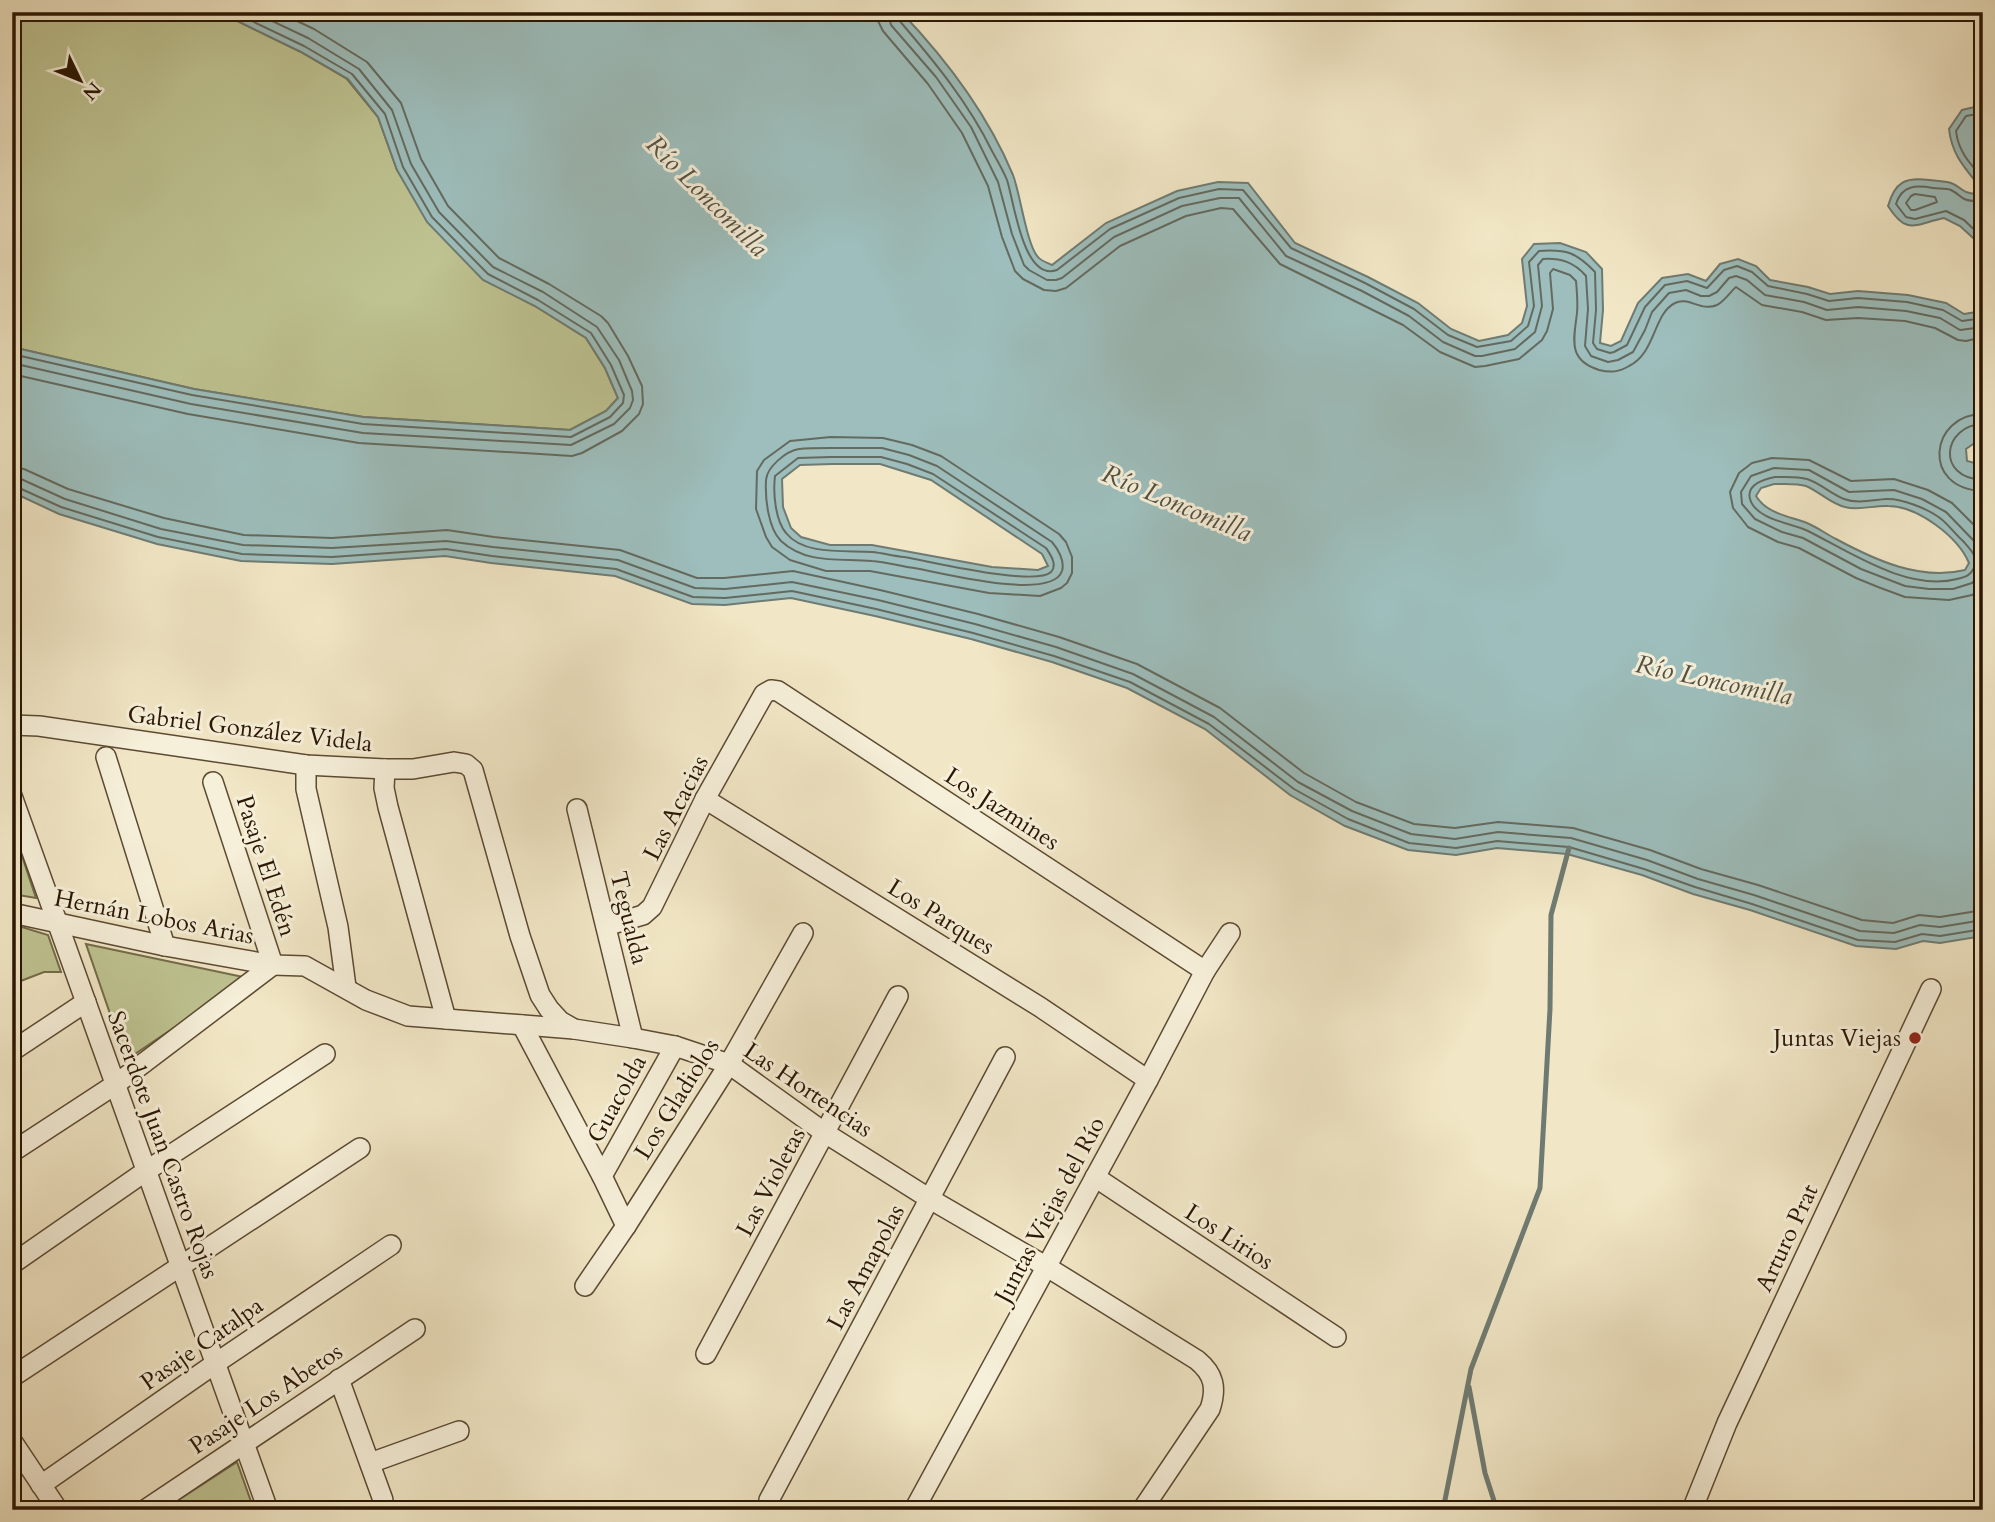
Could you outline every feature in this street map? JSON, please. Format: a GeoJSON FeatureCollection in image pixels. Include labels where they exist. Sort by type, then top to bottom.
{"type":"FeatureCollection","features":[{"type":"Feature","properties":{"kind":"street","name":"Las Acacias"},"geometry":{"type":"LineString","coordinates":[[606,926],[643,915],[652,907],[705,799],[764,694],[771,690]]}},
{"type":"Feature","properties":{"kind":"street","name":"Los Jazmines"},"geometry":{"type":"LineString","coordinates":[[771,690],[778,691],[1205,971]]}},
{"type":"Feature","properties":{"kind":"street","name":"Gabriel González Videla"},"geometry":{"type":"LineString","coordinates":[[12,725],[39,726],[306,765],[413,769],[454,762],[466,764],[475,776],[520,936],[541,995],[555,1015],[574,1029]]}},
{"type":"Feature","properties":{"kind":"street"},"geometry":{"type":"LineString","coordinates":[[106,757],[166,946]]}},
{"type":"Feature","properties":{"kind":"street"},"geometry":{"type":"LineString","coordinates":[[306,765],[306,789],[338,927],[346,987]]}},
{"type":"Feature","properties":{"kind":"street"},"geometry":{"type":"LineString","coordinates":[[385,769],[384,788],[388,807],[446,1019]]}},
{"type":"Feature","properties":{"kind":"street","name":"Pasaje El Edén"},"geometry":{"type":"LineString","coordinates":[[213,782],[280,965]]}},
{"type":"Feature","properties":{"kind":"street","name":"Sacerdote Juan Castro Rojas"},"geometry":{"type":"LineString","coordinates":[[12,796],[268,1510]]}},
{"type":"Feature","properties":{"kind":"street","name":"Los Parques"},"geometry":{"type":"LineString","coordinates":[[705,799],[1040,1007],[1148,1080]]}},
{"type":"Feature","properties":{"kind":"street","name":"Tegualda"},"geometry":{"type":"LineString","coordinates":[[577,809],[634,1038]]}},
{"type":"Feature","properties":{"kind":"street","name":"Hernán Lobos Arias"},"geometry":{"type":"LineString","coordinates":[[12,912],[166,946],[280,965],[305,966],[366,1000],[408,1016],[446,1019]]}},
{"type":"Feature","properties":{"kind":"street","name":"Los Gladiolos"},"geometry":{"type":"LineString","coordinates":[[585,1286],[729,1064],[803,933]]}},
{"type":"Feature","properties":{"kind":"street","name":"Juntas Viejas del Río"},"geometry":{"type":"LineString","coordinates":[[914,1510],[1205,971],[1230,933]]}},
{"type":"Feature","properties":{"kind":"street"},"geometry":{"type":"LineString","coordinates":[[12,1152],[116,1084],[280,965]]}},
{"type":"Feature","properties":{"kind":"street","name":"Arturo Prat"},"geometry":{"type":"LineString","coordinates":[[1692,1510],[1727,1423],[1931,989]]}},
{"type":"Feature","properties":{"kind":"street","name":"Las Violetas"},"geometry":{"type":"LineString","coordinates":[[706,1354],[898,996]]}},
{"type":"Feature","properties":{"kind":"street"},"geometry":{"type":"LineString","coordinates":[[12,1051],[86,1002]]}},
{"type":"Feature","properties":{"kind":"street","name":"Las Hortencias"},"geometry":{"type":"LineString","coordinates":[[446,1019],[574,1029],[634,1038],[675,1046],[729,1064],[825,1133],[1198,1360],[1206,1367],[1214,1385],[1210,1409],[1142,1510]]}},
{"type":"Feature","properties":{"kind":"street"},"geometry":{"type":"LineString","coordinates":[[522,1026],[626,1226]]}},
{"type":"Feature","properties":{"kind":"street","name":"Guacolda"},"geometry":{"type":"LineString","coordinates":[[602,1176],[675,1046]]}},
{"type":"Feature","properties":{"kind":"street"},"geometry":{"type":"LineString","coordinates":[[12,1264],[146,1171],[324,1054]]}},
{"type":"Feature","properties":{"kind":"street","name":"Las Amapolas"},"geometry":{"type":"LineString","coordinates":[[769,1500],[1005,1057]]}},
{"type":"Feature","properties":{"kind":"street"},"geometry":{"type":"LineString","coordinates":[[12,1377],[360,1149]]}},
{"type":"Feature","properties":{"kind":"street","name":"Los Lirios"},"geometry":{"type":"LineString","coordinates":[[1095,1177],[1336,1337]]}},
{"type":"Feature","properties":{"kind":"street","name":"Pasaje Catalpa"},"geometry":{"type":"LineString","coordinates":[[41,1485],[391,1245]]}},
{"type":"Feature","properties":{"kind":"street","name":"Pasaje Los Abetos"},"geometry":{"type":"LineString","coordinates":[[145,1510],[415,1329]]}},
{"type":"Feature","properties":{"kind":"street"},"geometry":{"type":"LineString","coordinates":[[340,1380],[383,1500]]}},
{"type":"Feature","properties":{"kind":"street"},"geometry":{"type":"LineString","coordinates":[[370,1463],[459,1431]]}},
{"type":"Feature","properties":{"kind":"street"},"geometry":{"type":"LineString","coordinates":[[12,1441],[58,1510]]}},
{"type":"Feature","properties":{"kind":"green space"},"geometry":{"type":"Polygon","coordinates":[[[12,12],[219,12],[301,52],[347,79],[378,117],[397,170],[484,280],[535,306],[586,338],[605,368],[618,398],[606,411],[570,430],[363,417],[194,389],[12,347],[12,12]]]}},
{"type":"Feature","properties":{"kind":"green space"},"geometry":{"type":"Polygon","coordinates":[[[12,826],[36,898],[12,894],[12,826]]]}},
{"type":"Feature","properties":{"kind":"green space"},"geometry":{"type":"Polygon","coordinates":[[[12,924],[48,935],[61,972],[44,972],[13,984],[12,924]]]}},
{"type":"Feature","properties":{"kind":"green space"},"geometry":{"type":"Polygon","coordinates":[[[86,944],[248,978],[126,1060],[86,944]]]}},
{"type":"Feature","properties":{"kind":"green space"},"geometry":{"type":"Polygon","coordinates":[[[237,1462],[254,1510],[163,1510],[237,1462]]]}},
{"type":"Feature","properties":{"kind":"water","name":"Río Loncomilla"},"geometry":{"type":"Polygon","coordinates":[[[219,12],[901,12],[950,68],[978,109],[1013,175],[1034,251],[1041,260],[1052,265],[1106,223],[1177,191],[1218,182],[1248,183],[1295,243],[1418,303],[1451,329],[1479,341],[1508,335],[1522,323],[1527,306],[1522,259],[1534,244],[1560,243],[1586,252],[1602,269],[1603,310],[1600,343],[1611,346],[1621,341],[1638,303],[1662,278],[1688,274],[1706,281],[1720,264],[1738,259],[1756,266],[1770,280],[1830,294],[1858,291],[1908,295],[1946,303],[1964,314],[1983,311],[1983,440],[1966,449],[1967,461],[1983,465],[1983,936],[1940,943],[1923,941],[1896,949],[1856,946],[1642,875],[1567,854],[1497,848],[1456,855],[1408,850],[1345,826],[1290,795],[1205,729],[1127,688],[1052,662],[875,616],[791,598],[725,605],[692,604],[615,576],[445,556],[332,564],[241,561],[157,544],[59,514],[12,492],[12,347],[194,389],[363,417],[570,430],[606,411],[618,398],[605,368],[586,338],[535,306],[483,280],[427,222],[397,170],[378,117],[348,79],[301,52],[219,12]],[[880,464],[800,465],[782,479],[783,507],[791,528],[801,537],[830,545],[872,545],[992,567],[1038,570],[1048,566],[1042,554],[931,480],[880,464]],[[1774,484],[1761,488],[1756,496],[1766,507],[1811,525],[1882,561],[1931,573],[1965,570],[1969,563],[1956,543],[1936,525],[1912,511],[1888,506],[1850,508],[1835,503],[1806,486],[1774,484]]]}},
{"type":"Feature","properties":{"kind":"water"},"geometry":{"type":"Polygon","coordinates":[[[1983,106],[1983,247],[1960,226],[1944,218],[1919,225],[1906,225],[1888,206],[1898,186],[1913,179],[1948,182],[1976,194],[1980,187],[1956,154],[1949,129],[1962,110],[1983,106]]]}},
{"type":"Feature","properties":{"kind":"waterway"},"geometry":{"type":"LineString","coordinates":[[1443,1510],[1471,1369],[1540,1188],[1550,1009],[1551,915],[1569,848]]}},
{"type":"Feature","properties":{"kind":"waterway"},"geometry":{"type":"LineString","coordinates":[[1469,1387],[1485,1473],[1497,1510]]}},
{"type":"Feature","properties":{"kind":"place","name":"Juntas Viejas"},"geometry":{"type":"Point","coordinates":[1915,1038]}}]}
